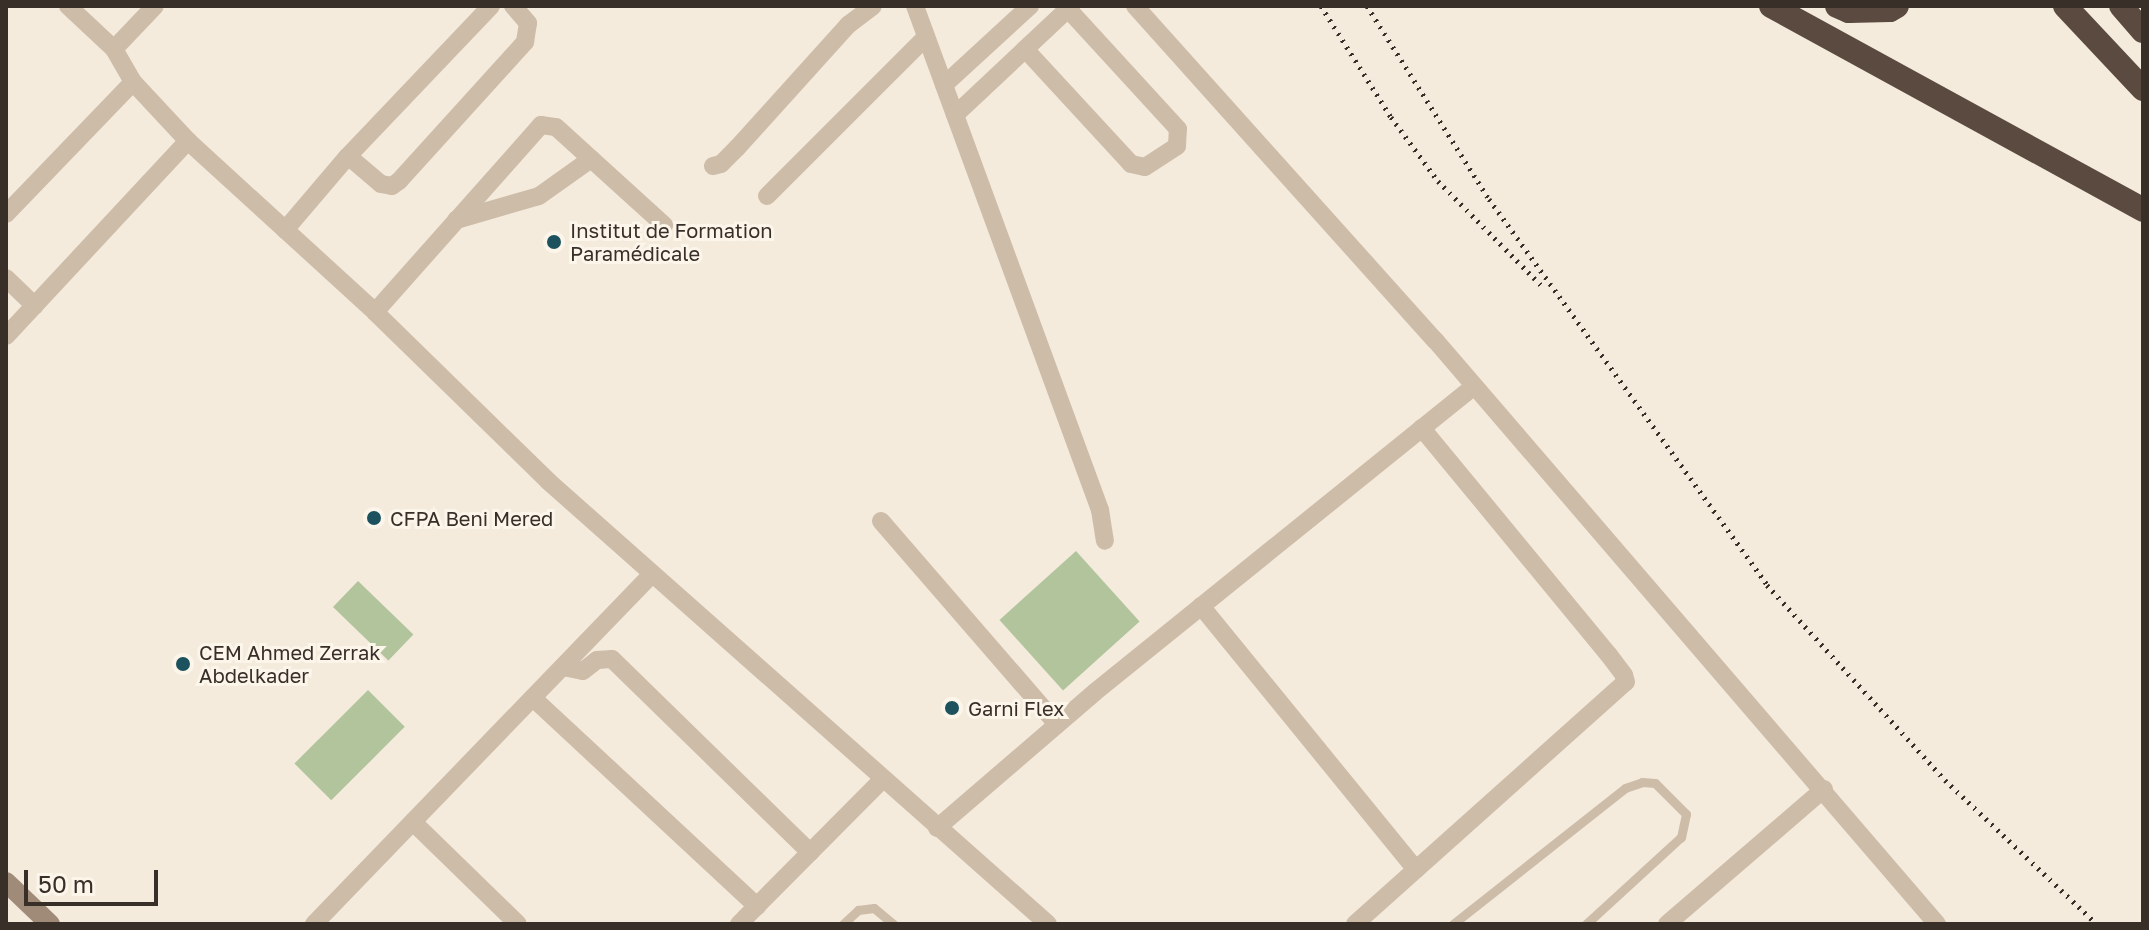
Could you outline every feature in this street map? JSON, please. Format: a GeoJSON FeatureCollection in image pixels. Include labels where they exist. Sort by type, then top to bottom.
{"type":"FeatureCollection","features":[{"type":"Feature","properties":{"kind":"highway"},"geometry":{"type":"LineString","coordinates":[[1771,6],[2143,210]]}},
{"type":"Feature","properties":{"kind":"highway"},"geometry":{"type":"LineString","coordinates":[[1837,6],[1849,11],[1890,10],[1897,6]]}},
{"type":"Feature","properties":{"kind":"highway"},"geometry":{"type":"LineString","coordinates":[[2065,6],[2143,89]]}},
{"type":"Feature","properties":{"kind":"highway"},"geometry":{"type":"LineString","coordinates":[[2121,6],[2143,31]]}},
{"type":"Feature","properties":{"kind":"street"},"geometry":{"type":"LineString","coordinates":[[68,6],[114,49],[133,82],[188,141],[375,312],[548,481],[1048,924]]}},
{"type":"Feature","properties":{"kind":"street"},"geometry":{"type":"LineString","coordinates":[[114,49],[155,6]]}},
{"type":"Feature","properties":{"kind":"street"},"geometry":{"type":"LineString","coordinates":[[285,230],[348,156],[491,6]]}},
{"type":"Feature","properties":{"kind":"street"},"geometry":{"type":"LineString","coordinates":[[348,156],[381,184],[396,184],[525,42],[528,23],[513,6]]}},
{"type":"Feature","properties":{"kind":"street"},"geometry":{"type":"LineString","coordinates":[[713,166],[721,164],[737,148],[848,25],[873,6]]}},
{"type":"Feature","properties":{"kind":"street"},"geometry":{"type":"LineString","coordinates":[[915,6],[1100,510],[1105,541]]}},
{"type":"Feature","properties":{"kind":"street"},"geometry":{"type":"LineString","coordinates":[[944,85],[1030,6]]}},
{"type":"Feature","properties":{"kind":"street"},"geometry":{"type":"LineString","coordinates":[[1135,6],[1474,386],[1824,789],[1933,922]]}},
{"type":"Feature","properties":{"kind":"street"},"geometry":{"type":"LineString","coordinates":[[955,115],[1025,49],[1070,7],[1178,129],[1177,146],[1145,167],[1131,164],[1025,49]]}},
{"type":"Feature","properties":{"kind":"street"},"geometry":{"type":"LineString","coordinates":[[767,196],[926,37]]}},
{"type":"Feature","properties":{"kind":"street"},"geometry":{"type":"LineString","coordinates":[[6,214],[133,82]]}},
{"type":"Feature","properties":{"kind":"street"},"geometry":{"type":"LineString","coordinates":[[375,312],[541,125],[556,127],[664,225]]}},
{"type":"Feature","properties":{"kind":"street"},"geometry":{"type":"LineString","coordinates":[[6,336],[188,141]]}},
{"type":"Feature","properties":{"kind":"street"},"geometry":{"type":"LineString","coordinates":[[456,220],[539,196],[591,159]]}},
{"type":"Feature","properties":{"kind":"street"},"geometry":{"type":"LineString","coordinates":[[6,278],[35,306]]}},
{"type":"Feature","properties":{"kind":"street"},"geometry":{"type":"LineString","coordinates":[[937,828],[1057,724],[1474,386]]}},
{"type":"Feature","properties":{"kind":"street"},"geometry":{"type":"LineString","coordinates":[[1355,924],[1626,682],[1608,654],[1422,428]]}},
{"type":"Feature","properties":{"kind":"street"},"geometry":{"type":"LineString","coordinates":[[881,521],[1057,724]]}},
{"type":"Feature","properties":{"kind":"street"},"geometry":{"type":"LineString","coordinates":[[314,924],[652,574]]}},
{"type":"Feature","properties":{"kind":"street"},"geometry":{"type":"LineString","coordinates":[[1201,606],[1416,870]]}},
{"type":"Feature","properties":{"kind":"street"},"geometry":{"type":"LineString","coordinates":[[563,667],[583,671],[597,660],[612,659],[810,852]]}},
{"type":"Feature","properties":{"kind":"street"},"geometry":{"type":"LineString","coordinates":[[533,698],[757,906]]}},
{"type":"Feature","properties":{"kind":"street"},"geometry":{"type":"LineString","coordinates":[[739,924],[882,780]]}},
{"type":"Feature","properties":{"kind":"street"},"geometry":{"type":"LineString","coordinates":[[1667,924],[1824,789]]}},
{"type":"Feature","properties":{"kind":"street"},"geometry":{"type":"LineString","coordinates":[[413,822],[518,924]]}},
{"type":"Feature","properties":{"kind":"street"},"geometry":{"type":"LineString","coordinates":[[7,884],[50,924]]}},
{"type":"Feature","properties":{"kind":"lane"},"geometry":{"type":"LineString","coordinates":[[1453,924],[1625,788],[1642,782],[1655,783],[1686,814],[1681,837],[1586,924]]}},
{"type":"Feature","properties":{"kind":"lane"},"geometry":{"type":"LineString","coordinates":[[843,924],[858,910],[874,908],[893,924]]}},
{"type":"Feature","properties":{"kind":"green space"},"geometry":{"type":"Polygon","coordinates":[[[1076,551],[1140,622],[1063,691],[999,620],[1076,551]]]}},
{"type":"Feature","properties":{"kind":"green space"},"geometry":{"type":"Polygon","coordinates":[[[358,581],[413,634],[388,660],[333,607],[358,581]]]}},
{"type":"Feature","properties":{"kind":"green space"},"geometry":{"type":"Polygon","coordinates":[[[368,690],[405,727],[331,800],[294,764],[368,690]]]}},
{"type":"Feature","properties":{"kind":"railway"},"geometry":{"type":"LineString","coordinates":[[1321,6],[1391,117],[1438,181],[1541,285]]}},
{"type":"Feature","properties":{"kind":"railway"},"geometry":{"type":"LineString","coordinates":[[1367,6],[1489,199],[1767,585],[1945,780],[2097,924]]}},
{"type":"Feature","properties":{"kind":"place","name":"Institut de Formation Paramédicale"},"geometry":{"type":"Point","coordinates":[554,242]}},
{"type":"Feature","properties":{"kind":"place","name":"CFPA Beni Mered"},"geometry":{"type":"Point","coordinates":[374,518]}},
{"type":"Feature","properties":{"kind":"place","name":"CEM Ahmed Zerrak Abdelkader"},"geometry":{"type":"Point","coordinates":[183,664]}},
{"type":"Feature","properties":{"kind":"place","name":"Garni Flex"},"geometry":{"type":"Point","coordinates":[952,708]}}]}
